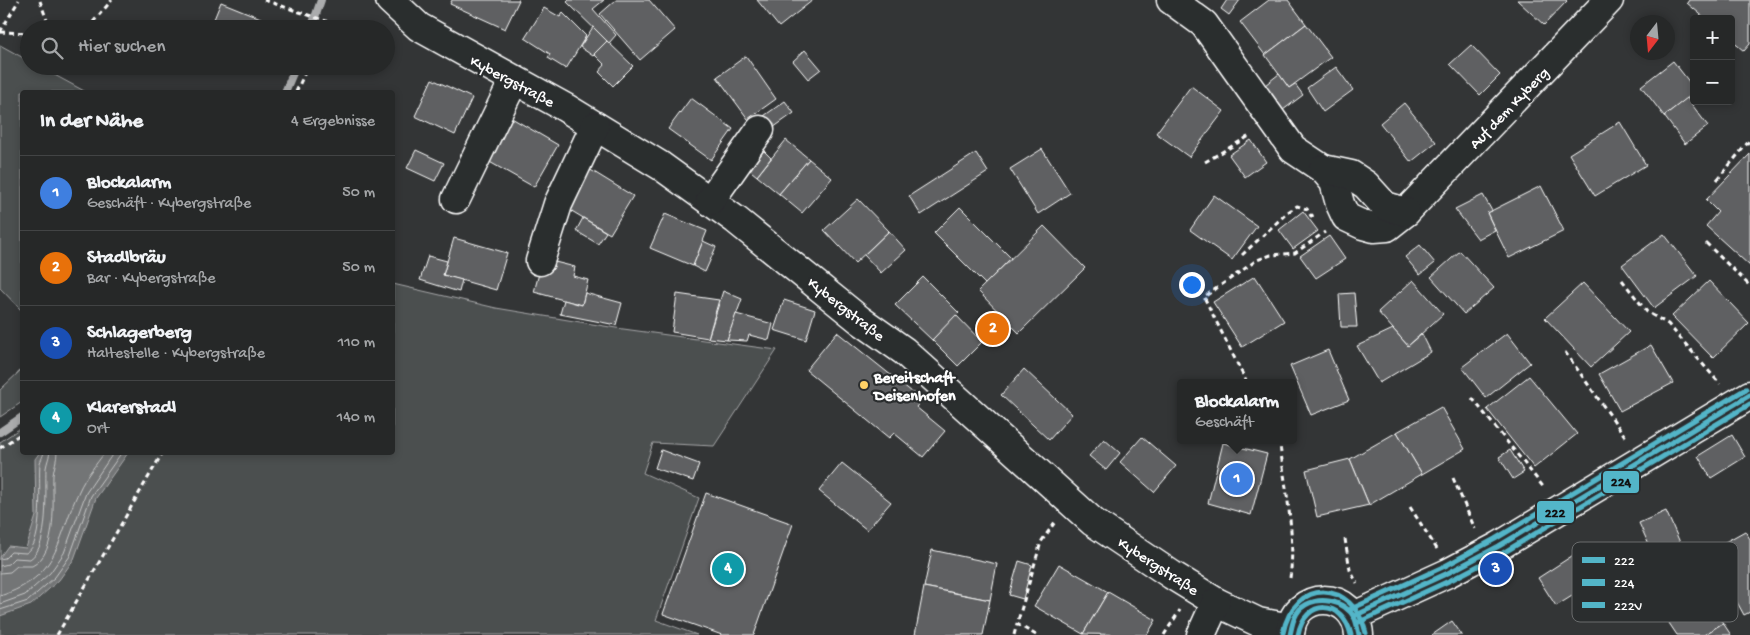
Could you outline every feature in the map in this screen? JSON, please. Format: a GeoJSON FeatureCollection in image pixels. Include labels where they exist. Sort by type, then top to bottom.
{"type":"FeatureCollection","features":[{"type":"Feature","properties":{"kind":"street","name":"Kybergstraße"},"geometry":{"type":"LineString","coordinates":[[390,0],[418,27],[514,80],[661,166],[736,220],[860,320],[904,351],[1093,522],[1216,602],[1258,622],[1290,632],[1296,615],[1300,610],[1318,600],[1332,600],[1344,606],[1356,626],[1486,553],[1750,396]]}},
{"type":"Feature","properties":{"kind":"street"},"geometry":{"type":"LineString","coordinates":[[1172,0],[1204,24],[1293,149],[1323,169],[1334,182],[1346,217]]}},
{"type":"Feature","properties":{"kind":"street","name":"Auf dem Kyberg"},"geometry":{"type":"LineString","coordinates":[[1346,217],[1374,228],[1387,226],[1406,212],[1609,0]]}},
{"type":"Feature","properties":{"kind":"street"},"geometry":{"type":"LineString","coordinates":[[456,199],[514,80]]}},
{"type":"Feature","properties":{"kind":"street"},"geometry":{"type":"LineString","coordinates":[[540,261],[558,204],[594,126]]}},
{"type":"Feature","properties":{"kind":"street"},"geometry":{"type":"LineString","coordinates":[[710,201],[760,130]]}},
{"type":"Feature","properties":{"kind":"street"},"geometry":{"type":"LineString","coordinates":[[1323,169],[1350,175],[1366,185],[1385,206],[1406,212]]}},
{"type":"Feature","properties":{"kind":"street"},"geometry":{"type":"LineString","coordinates":[[1201,635],[1216,602]]}},
{"type":"Feature","properties":{"kind":"path"},"geometry":{"type":"LineString","coordinates":[[19,0],[0,32],[20,33]]}},
{"type":"Feature","properties":{"kind":"path"},"geometry":{"type":"LineString","coordinates":[[95,20],[112,0]]}},
{"type":"Feature","properties":{"kind":"path"},"geometry":{"type":"LineString","coordinates":[[264,0],[321,20]]}},
{"type":"Feature","properties":{"kind":"path"},"geometry":{"type":"LineString","coordinates":[[40,1],[47,20]]}},
{"type":"Feature","properties":{"kind":"path"},"geometry":{"type":"LineString","coordinates":[[297,90],[304,75]]}},
{"type":"Feature","properties":{"kind":"path"},"geometry":{"type":"LineString","coordinates":[[1204,162],[1251,135],[1255,139]]}},
{"type":"Feature","properties":{"kind":"path"},"geometry":{"type":"LineString","coordinates":[[1717,180],[1750,140]]}},
{"type":"Feature","properties":{"kind":"path"},"geometry":{"type":"LineString","coordinates":[[1242,255],[1288,212],[1297,206],[1307,209]]}},
{"type":"Feature","properties":{"kind":"path"},"geometry":{"type":"LineString","coordinates":[[1245,379],[1204,297],[1257,260],[1271,254],[1295,253],[1346,217]]}},
{"type":"Feature","properties":{"kind":"path"},"geometry":{"type":"LineString","coordinates":[[1706,243],[1750,286]]}},
{"type":"Feature","properties":{"kind":"path"},"geometry":{"type":"LineString","coordinates":[[1622,280],[1647,312],[1668,324],[1714,377]]}},
{"type":"Feature","properties":{"kind":"path"},"geometry":{"type":"LineString","coordinates":[[1565,352],[1628,440]]}},
{"type":"Feature","properties":{"kind":"path"},"geometry":{"type":"LineString","coordinates":[[1472,398],[1545,489]]}},
{"type":"Feature","properties":{"kind":"path"},"geometry":{"type":"LineString","coordinates":[[0,448],[20,434]]}},
{"type":"Feature","properties":{"kind":"path"},"geometry":{"type":"LineString","coordinates":[[1279,444],[1290,526],[1292,563],[1290,578]]}},
{"type":"Feature","properties":{"kind":"path"},"geometry":{"type":"LineString","coordinates":[[57,635],[162,455]]}},
{"type":"Feature","properties":{"kind":"path"},"geometry":{"type":"LineString","coordinates":[[1453,478],[1486,553]]}},
{"type":"Feature","properties":{"kind":"path"},"geometry":{"type":"LineString","coordinates":[[1014,635],[1041,542],[1069,501]]}},
{"type":"Feature","properties":{"kind":"path"},"geometry":{"type":"LineString","coordinates":[[1410,507],[1439,552]]}},
{"type":"Feature","properties":{"kind":"path"},"geometry":{"type":"LineString","coordinates":[[1345,539],[1350,570]]}},
{"type":"Feature","properties":{"kind":"path"},"geometry":{"type":"LineString","coordinates":[[1017,624],[1036,635]]}},
{"type":"Feature","properties":{"kind":"shaded area"},"geometry":{"type":"Polygon","coordinates":[[[0,45],[20,56],[20,75],[55,75],[82,90],[20,90],[20,309],[0,288],[0,45]]]}},
{"type":"Feature","properties":{"kind":"shaded area"},"geometry":{"type":"Polygon","coordinates":[[[395,284],[496,308],[616,328],[777,350],[714,446],[653,443],[643,473],[699,498],[656,620],[697,635],[0,635],[0,442],[20,428],[20,455],[395,455],[395,284]]]}},
{"type":"Feature","properties":{"kind":"shaded area"},"geometry":{"type":"Polygon","coordinates":[[[20,371],[20,403],[0,417],[0,390],[20,371]]]}},
{"type":"Feature","properties":{"kind":"water"},"geometry":{"type":"Polygon","coordinates":[[[38,455],[127,455],[96,498],[74,559],[59,580],[31,605],[0,616],[0,557],[8,546],[26,548],[36,516],[35,459],[38,455]]]}},
{"type":"Feature","properties":{"kind":"building"},"geometry":{"type":"Polygon","coordinates":[[[452,0],[519,0],[505,29],[450,4],[452,0]]]}},
{"type":"Feature","properties":{"kind":"building"},"geometry":{"type":"Polygon","coordinates":[[[569,0],[604,0],[593,9],[616,35],[609,43],[567,2],[569,0]]]}},
{"type":"Feature","properties":{"kind":"building"},"geometry":{"type":"Polygon","coordinates":[[[616,0],[649,0],[675,30],[640,60],[600,14],[616,0]]]}},
{"type":"Feature","properties":{"kind":"building"},"geometry":{"type":"Polygon","coordinates":[[[757,0],[813,0],[779,27],[757,0]]]}},
{"type":"Feature","properties":{"kind":"building"},"geometry":{"type":"Polygon","coordinates":[[[1227,0],[1240,0],[1229,15],[1221,9],[1227,0]]]}},
{"type":"Feature","properties":{"kind":"building"},"geometry":{"type":"Polygon","coordinates":[[[1269,0],[1288,0],[1306,24],[1265,55],[1240,22],[1269,0]]]}},
{"type":"Feature","properties":{"kind":"building"},"geometry":{"type":"Polygon","coordinates":[[[1517,0],[1566,0],[1567,1],[1544,25],[1517,0]]]}},
{"type":"Feature","properties":{"kind":"building"},"geometry":{"type":"Polygon","coordinates":[[[1689,0],[1750,0],[1750,44],[1744,51],[1735,43],[1735,15],[1701,15],[1687,3],[1689,0]]]}},
{"type":"Feature","properties":{"kind":"building"},"geometry":{"type":"Polygon","coordinates":[[[221,2],[266,20],[214,20],[221,2]]]}},
{"type":"Feature","properties":{"kind":"building"},"geometry":{"type":"Polygon","coordinates":[[[544,8],[560,17],[563,13],[586,36],[566,69],[548,58],[550,54],[525,38],[544,8]]]}},
{"type":"Feature","properties":{"kind":"building"},"geometry":{"type":"Polygon","coordinates":[[[1306,24],[1331,57],[1289,88],[1265,55],[1306,24]]]}},
{"type":"Feature","properties":{"kind":"building"},"geometry":{"type":"Polygon","coordinates":[[[593,27],[607,41],[593,56],[580,47],[593,27]]]}},
{"type":"Feature","properties":{"kind":"building"},"geometry":{"type":"Polygon","coordinates":[[[607,41],[633,66],[613,86],[599,72],[605,65],[594,54],[607,41]]]}},
{"type":"Feature","properties":{"kind":"building"},"geometry":{"type":"Polygon","coordinates":[[[1471,45],[1500,75],[1480,95],[1450,64],[1471,45]]]}},
{"type":"Feature","properties":{"kind":"building"},"geometry":{"type":"Polygon","coordinates":[[[805,50],[821,69],[808,79],[793,61],[805,50]]]}},
{"type":"Feature","properties":{"kind":"building"},"geometry":{"type":"Polygon","coordinates":[[[746,56],[776,99],[748,119],[717,77],[746,56]]]}},
{"type":"Feature","properties":{"kind":"building"},"geometry":{"type":"Polygon","coordinates":[[[1673,61],[1690,83],[1690,96],[1664,116],[1641,86],[1673,61]]]}},
{"type":"Feature","properties":{"kind":"building"},"geometry":{"type":"Polygon","coordinates":[[[1336,67],[1353,90],[1323,112],[1307,88],[1336,67]]]}},
{"type":"Feature","properties":{"kind":"building"},"geometry":{"type":"Polygon","coordinates":[[[1279,74],[1289,88],[1295,84],[1303,95],[1283,110],[1265,85],[1279,74]]]}},
{"type":"Feature","properties":{"kind":"building"},"geometry":{"type":"Polygon","coordinates":[[[432,79],[472,98],[455,135],[415,116],[432,79]]]}},
{"type":"Feature","properties":{"kind":"building"},"geometry":{"type":"Polygon","coordinates":[[[1191,86],[1224,111],[1189,157],[1156,133],[1191,86]]]}},
{"type":"Feature","properties":{"kind":"building"},"geometry":{"type":"Polygon","coordinates":[[[691,98],[733,129],[711,160],[668,129],[691,98]]]}},
{"type":"Feature","properties":{"kind":"building"},"geometry":{"type":"Polygon","coordinates":[[[1687,98],[1690,105],[1692,105],[1708,126],[1685,144],[1664,116],[1687,98]]]}},
{"type":"Feature","properties":{"kind":"building"},"geometry":{"type":"Polygon","coordinates":[[[785,101],[794,113],[770,130],[761,118],[785,101]]]}},
{"type":"Feature","properties":{"kind":"building"},"geometry":{"type":"Polygon","coordinates":[[[1404,103],[1436,142],[1411,162],[1380,123],[1404,103]]]}},
{"type":"Feature","properties":{"kind":"building"},"geometry":{"type":"Polygon","coordinates":[[[510,117],[558,145],[534,187],[486,160],[510,117]]]}},
{"type":"Feature","properties":{"kind":"building"},"geometry":{"type":"Polygon","coordinates":[[[1620,122],[1646,165],[1595,196],[1569,154],[1620,122]]]}},
{"type":"Feature","properties":{"kind":"building"},"geometry":{"type":"Polygon","coordinates":[[[786,140],[809,159],[779,194],[757,176],[786,140]]]}},
{"type":"Feature","properties":{"kind":"building"},"geometry":{"type":"Polygon","coordinates":[[[1251,140],[1266,162],[1245,177],[1229,155],[1251,140]]]}},
{"type":"Feature","properties":{"kind":"building"},"geometry":{"type":"Polygon","coordinates":[[[762,149],[771,158],[757,176],[746,167],[762,149]]]}},
{"type":"Feature","properties":{"kind":"building"},"geometry":{"type":"Polygon","coordinates":[[[1042,149],[1070,193],[1038,214],[1010,169],[1042,149]]]}},
{"type":"Feature","properties":{"kind":"building"},"geometry":{"type":"Polygon","coordinates":[[[416,150],[444,163],[435,181],[407,168],[416,150]]]}},
{"type":"Feature","properties":{"kind":"building"},"geometry":{"type":"Polygon","coordinates":[[[976,153],[988,172],[921,215],[909,196],[976,153]]]}},
{"type":"Feature","properties":{"kind":"building"},"geometry":{"type":"Polygon","coordinates":[[[1750,154],[1750,266],[1706,226],[1718,212],[1706,200],[1750,154]]]}},
{"type":"Feature","properties":{"kind":"building"},"geometry":{"type":"Polygon","coordinates":[[[809,159],[832,178],[802,213],[779,194],[809,159]]]}},
{"type":"Feature","properties":{"kind":"building"},"geometry":{"type":"Polygon","coordinates":[[[589,169],[633,196],[610,234],[565,207],[589,169]]]}},
{"type":"Feature","properties":{"kind":"building"},"geometry":{"type":"Polygon","coordinates":[[[1541,186],[1564,231],[1509,258],[1487,213],[1541,186]]]}},
{"type":"Feature","properties":{"kind":"building"},"geometry":{"type":"Polygon","coordinates":[[[1214,195],[1257,226],[1232,260],[1190,230],[1214,195]]]}},
{"type":"Feature","properties":{"kind":"building"},"geometry":{"type":"Polygon","coordinates":[[[1483,195],[1492,211],[1487,213],[1495,230],[1478,239],[1455,209],[1483,195]]]}},
{"type":"Feature","properties":{"kind":"building"},"geometry":{"type":"Polygon","coordinates":[[[858,199],[889,231],[855,263],[824,230],[858,199]]]}},
{"type":"Feature","properties":{"kind":"building"},"geometry":{"type":"Polygon","coordinates":[[[960,207],[1011,258],[985,284],[934,233],[960,207]]]}},
{"type":"Feature","properties":{"kind":"building"},"geometry":{"type":"Polygon","coordinates":[[[1303,211],[1318,231],[1293,249],[1279,230],[1303,211]]]}},
{"type":"Feature","properties":{"kind":"building"},"geometry":{"type":"Polygon","coordinates":[[[665,214],[707,231],[693,266],[650,248],[665,214]]]}},
{"type":"Feature","properties":{"kind":"building"},"geometry":{"type":"Polygon","coordinates":[[[583,218],[606,232],[598,244],[576,231],[583,218]]]}},
{"type":"Feature","properties":{"kind":"building"},"geometry":{"type":"Polygon","coordinates":[[[1044,226],[1085,268],[1019,333],[978,291],[1044,226]]]}},
{"type":"Feature","properties":{"kind":"building"},"geometry":{"type":"Polygon","coordinates":[[[889,231],[906,250],[881,273],[864,255],[889,231]]]}},
{"type":"Feature","properties":{"kind":"building"},"geometry":{"type":"Polygon","coordinates":[[[1664,234],[1697,276],[1654,308],[1622,265],[1664,234]]]}},
{"type":"Feature","properties":{"kind":"building"},"geometry":{"type":"Polygon","coordinates":[[[1329,236],[1345,259],[1316,278],[1300,256],[1329,236]]]}},
{"type":"Feature","properties":{"kind":"building"},"geometry":{"type":"Polygon","coordinates":[[[454,238],[507,253],[496,290],[443,275],[454,238]]]}},
{"type":"Feature","properties":{"kind":"building"},"geometry":{"type":"Polygon","coordinates":[[[703,241],[716,247],[705,272],[693,266],[703,241]]]}},
{"type":"Feature","properties":{"kind":"building"},"geometry":{"type":"Polygon","coordinates":[[[1420,245],[1435,263],[1420,275],[1405,257],[1420,245]]]}},
{"type":"Feature","properties":{"kind":"building"},"geometry":{"type":"Polygon","coordinates":[[[1460,251],[1494,288],[1464,314],[1431,277],[1460,251]]]}},
{"type":"Feature","properties":{"kind":"building"},"geometry":{"type":"Polygon","coordinates":[[[428,256],[447,261],[443,275],[462,280],[459,292],[420,280],[428,256]]]}},
{"type":"Feature","properties":{"kind":"building"},"geometry":{"type":"Polygon","coordinates":[[[555,262],[575,267],[573,276],[588,280],[582,305],[534,292],[541,266],[553,270],[555,262]]]}},
{"type":"Feature","properties":{"kind":"building"},"geometry":{"type":"Polygon","coordinates":[[[1255,276],[1284,321],[1242,347],[1213,302],[1255,276]]]}},
{"type":"Feature","properties":{"kind":"building"},"geometry":{"type":"Polygon","coordinates":[[[923,277],[959,313],[932,340],[895,305],[923,277]]]}},
{"type":"Feature","properties":{"kind":"building"},"geometry":{"type":"Polygon","coordinates":[[[1413,280],[1443,314],[1408,346],[1378,312],[1413,280]]]}},
{"type":"Feature","properties":{"kind":"building"},"geometry":{"type":"Polygon","coordinates":[[[1709,281],[1749,323],[1713,358],[1672,316],[1709,281]]]}},
{"type":"Feature","properties":{"kind":"building"},"geometry":{"type":"Polygon","coordinates":[[[1583,283],[1629,332],[1591,367],[1545,318],[1583,283]]]}},
{"type":"Feature","properties":{"kind":"building"},"geometry":{"type":"Polygon","coordinates":[[[723,291],[742,299],[727,340],[708,338],[723,291]]]}},
{"type":"Feature","properties":{"kind":"building"},"geometry":{"type":"Polygon","coordinates":[[[585,293],[622,303],[616,325],[560,314],[564,300],[582,305],[585,293]]]}},
{"type":"Feature","properties":{"kind":"building"},"geometry":{"type":"Polygon","coordinates":[[[1354,293],[1357,327],[1341,327],[1339,294],[1354,293]]]}},
{"type":"Feature","properties":{"kind":"building"},"geometry":{"type":"Polygon","coordinates":[[[677,294],[719,300],[708,338],[672,332],[677,294]]]}},
{"type":"Feature","properties":{"kind":"building"},"geometry":{"type":"Polygon","coordinates":[[[784,300],[815,310],[806,340],[774,330],[784,300]]]}},
{"type":"Feature","properties":{"kind":"building"},"geometry":{"type":"Polygon","coordinates":[[[736,314],[773,324],[769,340],[749,335],[747,341],[727,340],[736,314]]]}},
{"type":"Feature","properties":{"kind":"building"},"geometry":{"type":"Polygon","coordinates":[[[956,315],[982,342],[958,366],[932,340],[956,315]]]}},
{"type":"Feature","properties":{"kind":"building"},"geometry":{"type":"Polygon","coordinates":[[[1393,329],[1408,346],[1422,334],[1431,352],[1379,383],[1357,346],[1393,329]]]}},
{"type":"Feature","properties":{"kind":"building","name":"Bereitschaft Deisenhofen"},"geometry":{"type":"Polygon","coordinates":[[[837,332],[922,400],[916,407],[945,431],[923,457],[894,433],[889,438],[806,370],[837,332]]]}},
{"type":"Feature","properties":{"kind":"building"},"geometry":{"type":"Polygon","coordinates":[[[1507,333],[1530,363],[1486,398],[1462,367],[1507,333]]]}},
{"type":"Feature","properties":{"kind":"building"},"geometry":{"type":"Polygon","coordinates":[[[1651,345],[1673,383],[1620,411],[1599,374],[1651,345]]]}},
{"type":"Feature","properties":{"kind":"building"},"geometry":{"type":"Polygon","coordinates":[[[1328,350],[1349,400],[1311,415],[1290,366],[1328,350]]]}},
{"type":"Feature","properties":{"kind":"building"},"geometry":{"type":"Polygon","coordinates":[[[1024,369],[1072,414],[1049,440],[1001,395],[1024,369]]]}},
{"type":"Feature","properties":{"kind":"building"},"geometry":{"type":"Polygon","coordinates":[[[1529,376],[1577,434],[1534,468],[1487,409],[1529,376]]]}},
{"type":"Feature","properties":{"kind":"building"},"geometry":{"type":"Polygon","coordinates":[[[1441,407],[1465,449],[1422,474],[1397,432],[1441,407]]]}},
{"type":"Feature","properties":{"kind":"building"},"geometry":{"type":"Polygon","coordinates":[[[1397,432],[1422,474],[1369,505],[1350,459],[1397,432]]]}},
{"type":"Feature","properties":{"kind":"building"},"geometry":{"type":"Polygon","coordinates":[[[1732,435],[1745,457],[1711,478],[1698,456],[1732,435]]]}},
{"type":"Feature","properties":{"kind":"building"},"geometry":{"type":"Polygon","coordinates":[[[1142,437],[1176,466],[1154,492],[1120,462],[1142,437]]]}},
{"type":"Feature","properties":{"kind":"building"},"geometry":{"type":"Polygon","coordinates":[[[1104,439],[1120,453],[1106,470],[1089,456],[1104,439]]]}},
{"type":"Feature","properties":{"kind":"building"},"geometry":{"type":"Polygon","coordinates":[[[1223,444],[1267,454],[1251,515],[1208,503],[1223,444]]]}},
{"type":"Feature","properties":{"kind":"building"},"geometry":{"type":"Polygon","coordinates":[[[661,450],[699,464],[693,481],[655,468],[661,450]]]}},
{"type":"Feature","properties":{"kind":"building"},"geometry":{"type":"Polygon","coordinates":[[[1510,450],[1524,472],[1513,479],[1499,457],[1510,450]]]}},
{"type":"Feature","properties":{"kind":"building"},"geometry":{"type":"Polygon","coordinates":[[[1350,459],[1369,505],[1317,517],[1306,470],[1350,459]]]}},
{"type":"Feature","properties":{"kind":"building"},"geometry":{"type":"Polygon","coordinates":[[[842,463],[891,502],[867,530],[819,491],[842,463]]]}},
{"type":"Feature","properties":{"kind":"building"},"geometry":{"type":"Polygon","coordinates":[[[706,493],[793,524],[754,635],[722,635],[663,614],[706,493]]]}},
{"type":"Feature","properties":{"kind":"building"},"geometry":{"type":"Polygon","coordinates":[[[1666,511],[1680,542],[1648,542],[1639,523],[1666,511]]]}},
{"type":"Feature","properties":{"kind":"building"},"geometry":{"type":"Polygon","coordinates":[[[1745,531],[1750,539],[1750,612],[1744,615],[1738,604],[1738,542],[1725,542],[1745,531]]]}},
{"type":"Feature","properties":{"kind":"building"},"geometry":{"type":"Polygon","coordinates":[[[932,550],[997,564],[990,600],[924,587],[932,550]]]}},
{"type":"Feature","properties":{"kind":"building"},"geometry":{"type":"Polygon","coordinates":[[[1572,556],[1572,596],[1556,606],[1538,578],[1572,556]]]}},
{"type":"Feature","properties":{"kind":"building"},"geometry":{"type":"Polygon","coordinates":[[[1019,561],[1032,565],[1023,599],[1009,595],[1019,561]]]}},
{"type":"Feature","properties":{"kind":"building"},"geometry":{"type":"Polygon","coordinates":[[[1059,564],[1108,592],[1083,634],[1034,606],[1059,564]]]}},
{"type":"Feature","properties":{"kind":"building"},"geometry":{"type":"Polygon","coordinates":[[[924,587],[990,600],[983,635],[915,635],[924,587]]]}},
{"type":"Feature","properties":{"kind":"building"},"geometry":{"type":"Polygon","coordinates":[[[1108,592],[1156,620],[1147,635],[1083,634],[1108,592]]]}},
{"type":"Feature","properties":{"kind":"building"},"geometry":{"type":"Polygon","coordinates":[[[1452,621],[1462,635],[1432,635],[1452,621]]]}},
{"type":"Feature","properties":{"kind":"building"},"geometry":{"type":"Polygon","coordinates":[[[1669,623],[1723,623],[1704,635],[1677,635],[1669,623]]]}},
{"type":"Feature","properties":{"kind":"building"},"geometry":{"type":"Polygon","coordinates":[[[1723,623],[1731,635],[1704,635],[1723,623]]]}},
{"type":"Feature","properties":{"kind":"waterway"},"geometry":{"type":"LineString","coordinates":[[314,20],[321,0]]}},
{"type":"Feature","properties":{"kind":"waterway"},"geometry":{"type":"LineString","coordinates":[[286,90],[292,75]]}},
{"type":"Feature","properties":{"kind":"waterway"},"geometry":{"type":"LineString","coordinates":[[0,432],[20,418]]}},
{"type":"Feature","properties":{"kind":"transit line","name":"222V"},"geometry":{"type":"LineString","coordinates":[[1351,609],[1445,566],[1495,539],[1746,389]]}},
{"type":"Feature","properties":{"kind":"transit line","name":"222"},"geometry":{"type":"LineString","coordinates":[[1354,616],[1448,573],[1499,546],[1750,395]]}},
{"type":"Feature","properties":{"kind":"transit line","name":"224"},"geometry":{"type":"LineString","coordinates":[[1357,623],[1451,580],[1503,553],[1750,404]]}},
{"type":"Feature","properties":{"kind":"transit line","name":"222V"},"geometry":{"type":"LineString","coordinates":[[1283,633],[1289,615],[1299,602],[1311,595],[1324,592],[1337,595],[1349,602],[1359,615],[1366,633]]}},
{"type":"Feature","properties":{"kind":"transit line","name":"222"},"geometry":{"type":"LineString","coordinates":[[1290,635],[1294,618],[1300,609],[1307,604],[1322,601],[1338,604],[1351,612],[1359,635]]}},
{"type":"Feature","properties":{"kind":"transit line","name":"224"},"geometry":{"type":"LineString","coordinates":[[1298,635],[1302,623],[1308,614],[1316,609],[1324,608],[1333,609],[1340,615],[1347,623],[1351,635]]}},
{"type":"Feature","properties":{"kind":"place","name":"Stadlbräu"},"geometry":{"type":"Point","coordinates":[993,329]}},
{"type":"Feature","properties":{"kind":"place","name":"Bereitschaft Deisenhofen"},"geometry":{"type":"Point","coordinates":[864,385]}},
{"type":"Feature","properties":{"kind":"place","name":"Blockalarm"},"geometry":{"type":"Point","coordinates":[1237,479]}},
{"type":"Feature","properties":{"kind":"place","name":"Klarerstadl"},"geometry":{"type":"Point","coordinates":[728,569]}},
{"type":"Feature","properties":{"kind":"place","name":"Schlagerberg"},"geometry":{"type":"Point","coordinates":[1496,569]}}]}
